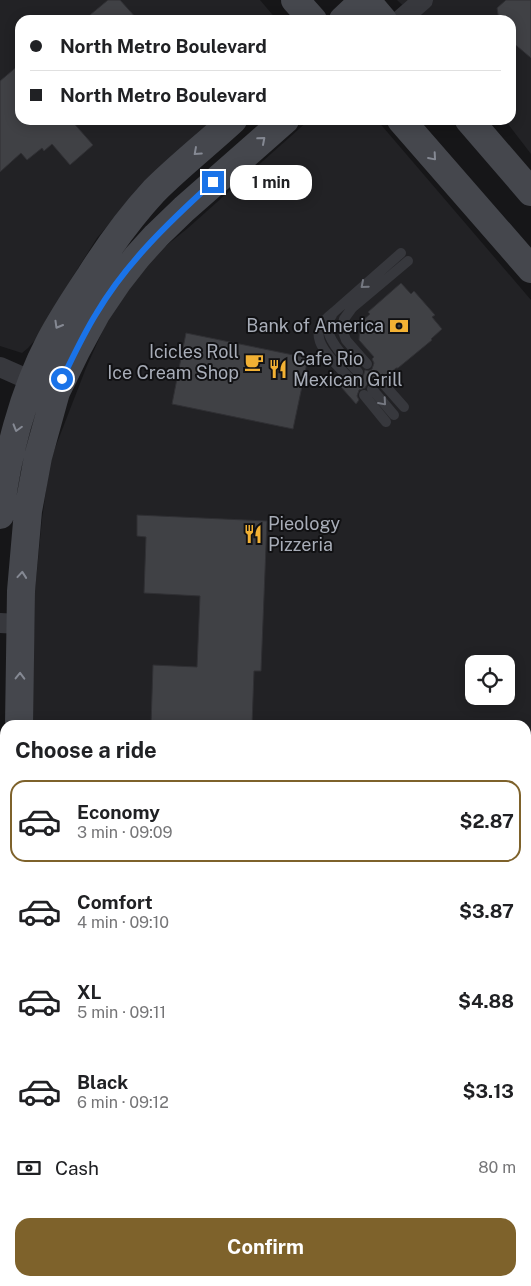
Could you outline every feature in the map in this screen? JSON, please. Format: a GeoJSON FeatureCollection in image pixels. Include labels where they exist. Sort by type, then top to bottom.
{"type":"FeatureCollection","features":[{"type":"Feature","properties":{"kind":"street"},"geometry":{"type":"LineString","coordinates":[[295,0],[308,15]]}},
{"type":"Feature","properties":{"kind":"street"},"geometry":{"type":"LineString","coordinates":[[348,15],[365,0],[378,15]]}},
{"type":"Feature","properties":{"kind":"street"},"geometry":{"type":"LineString","coordinates":[[406,15],[423,0]]}},
{"type":"Feature","properties":{"kind":"street"},"geometry":{"type":"LineString","coordinates":[[0,515],[12,444],[32,382],[49,342],[70,306],[119,234],[154,192],[228,125]]}},
{"type":"Feature","properties":{"kind":"street"},"geometry":{"type":"LineString","coordinates":[[20,720],[10,623],[21,592],[28,511],[38,456],[56,392],[96,314],[136,257],[184,209],[279,125]]}},
{"type":"Feature","properties":{"kind":"street"},"geometry":{"type":"LineString","coordinates":[[405,125],[531,269]]}},
{"type":"Feature","properties":{"kind":"street"},"geometry":{"type":"LineString","coordinates":[[473,125],[531,192]]}},
{"type":"Feature","properties":{"kind":"street"},"geometry":{"type":"LineString","coordinates":[[0,366],[56,392]]}},
{"type":"Feature","properties":{"kind":"lane"},"geometry":{"type":"LineString","coordinates":[[354,376],[322,348],[318,336],[320,326],[334,312],[404,257],[352,308],[344,319],[342,330],[346,340],[367,364]]}},
{"type":"Feature","properties":{"kind":"lane"},"geometry":{"type":"LineString","coordinates":[[381,381],[404,407]]}},
{"type":"Feature","properties":{"kind":"lane"},"geometry":{"type":"LineString","coordinates":[[368,392],[390,418]]}},
{"type":"Feature","properties":{"kind":"shaded area"},"geometry":{"type":"Polygon","coordinates":[[[0,0],[260,0],[273,15],[15,15],[15,125],[208,125],[117,215],[97,238],[48,316],[37,338],[28,348],[22,353],[0,346],[0,0]]]}},
{"type":"Feature","properties":{"kind":"shaded area"},"geometry":{"type":"Polygon","coordinates":[[[397,0],[531,0],[531,154],[509,125],[516,125],[516,15],[413,15],[397,0]]]}},
{"type":"Feature","properties":{"kind":"shaded area"},"geometry":{"type":"Polygon","coordinates":[[[303,125],[381,125],[531,300],[531,720],[32,720],[35,590],[50,461],[86,368],[107,321],[151,258],[188,228],[303,125]]]}},
{"type":"Feature","properties":{"kind":"building"},"geometry":{"type":"Polygon","coordinates":[[[108,0],[120,0],[134,15],[90,15],[108,0]]]}},
{"type":"Feature","properties":{"kind":"building"},"geometry":{"type":"Polygon","coordinates":[[[506,0],[531,0],[531,58],[516,45],[516,15],[498,15],[497,8],[506,0]]]}},
{"type":"Feature","properties":{"kind":"building"},"geometry":{"type":"Polygon","coordinates":[[[15,68],[15,125],[75,125],[93,145],[70,165],[52,144],[44,151],[42,148],[27,160],[21,153],[0,172],[0,81],[15,68]]]}},
{"type":"Feature","properties":{"kind":"building","name":"Bank of America"},"geometry":{"type":"Polygon","coordinates":[[[401,283],[411,294],[414,291],[435,315],[432,317],[442,329],[432,340],[386,377],[383,374],[377,376],[374,383],[368,383],[365,388],[359,390],[357,396],[359,400],[356,404],[341,387],[345,383],[348,386],[354,384],[357,379],[363,377],[365,370],[369,371],[372,369],[374,363],[372,359],[374,357],[359,340],[360,323],[370,314],[368,312],[401,283]]]}},
{"type":"Feature","properties":{"kind":"building"},"geometry":{"type":"Polygon","coordinates":[[[186,333],[308,358],[293,429],[172,404],[186,333]]]}},
{"type":"Feature","properties":{"kind":"building"},"geometry":{"type":"Polygon","coordinates":[[[137,515],[267,521],[261,671],[254,671],[252,720],[151,720],[153,665],[197,667],[200,596],[144,593],[146,537],[137,536],[137,515]]]}},
{"type":"Feature","properties":{"kind":"place","name":"Bank of America"},"geometry":{"type":"Point","coordinates":[399,326]}},
{"type":"Feature","properties":{"kind":"place","name":"Icicles Roll Ice Cream Shop"},"geometry":{"type":"Point","coordinates":[254,362]}},
{"type":"Feature","properties":{"kind":"place","name":"Cafe Rio Mexican Grill"},"geometry":{"type":"Point","coordinates":[278,369]}},
{"type":"Feature","properties":{"kind":"place","name":"Pieology Pizzeria"},"geometry":{"type":"Point","coordinates":[253,534]}},
{"type":"Feature","properties":{"kind":"route"},"geometry":{"type":"LineString","coordinates":[[62,379],[96,314],[136,257],[213,182]]}}]}
